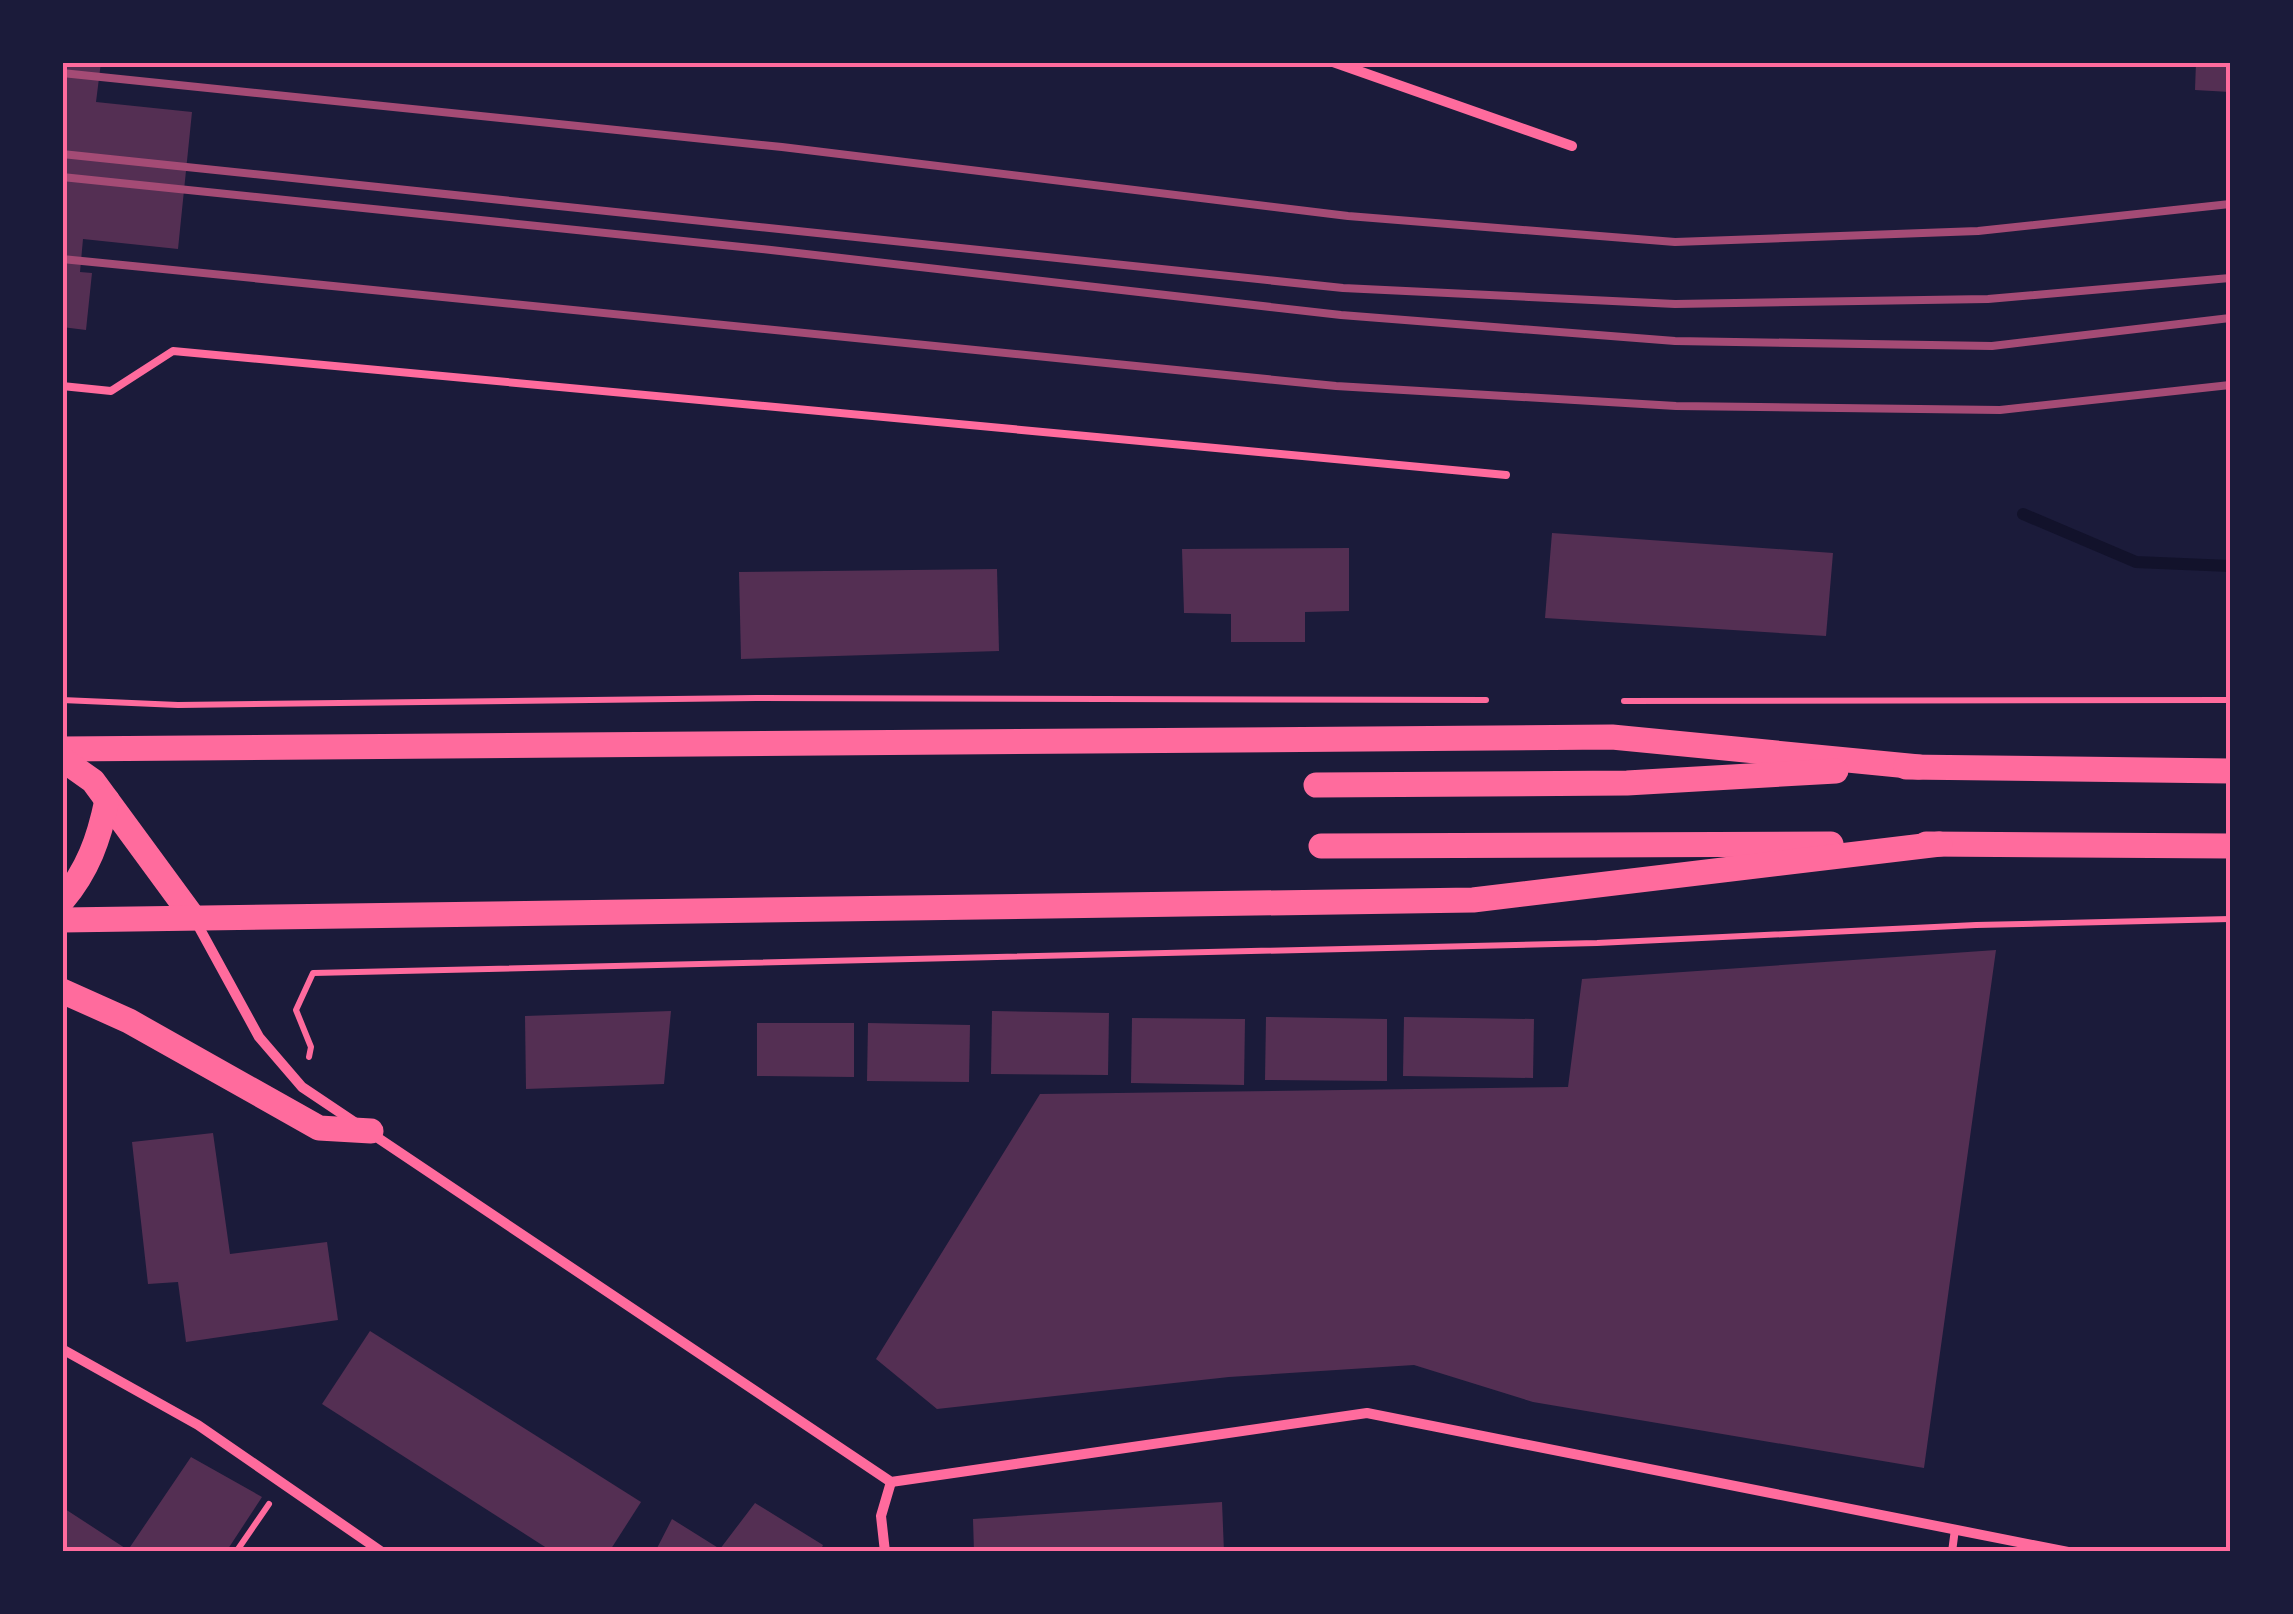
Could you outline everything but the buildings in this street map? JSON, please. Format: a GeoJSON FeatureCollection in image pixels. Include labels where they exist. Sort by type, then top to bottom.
{"type":"FeatureCollection","features":[{"type":"Feature","properties":{"kind":"main road"},"geometry":{"type":"LineString","coordinates":[[62,749],[1612,737],[1920,766]]}},
{"type":"Feature","properties":{"kind":"main road"},"geometry":{"type":"LineString","coordinates":[[62,759],[93,780],[192,916]]}},
{"type":"Feature","properties":{"kind":"main road"},"geometry":{"type":"LineString","coordinates":[[1316,785],[1627,783],[1920,766],[2230,771]]}},
{"type":"Feature","properties":{"kind":"main road"},"geometry":{"type":"LineString","coordinates":[[62,901],[82,875],[100,838],[107,800]]}},
{"type":"Feature","properties":{"kind":"main road"},"geometry":{"type":"LineString","coordinates":[[62,920],[1474,900],[1940,844]]}},
{"type":"Feature","properties":{"kind":"main road"},"geometry":{"type":"LineString","coordinates":[[1321,846],[2230,846]]}},
{"type":"Feature","properties":{"kind":"main road"},"geometry":{"type":"LineString","coordinates":[[62,991],[129,1021],[319,1128],[371,1131]]}},
{"type":"Feature","properties":{"kind":"street"},"geometry":{"type":"LineString","coordinates":[[1333,62],[1572,146]]}},
{"type":"Feature","properties":{"kind":"street"},"geometry":{"type":"LineString","coordinates":[[192,916],[259,1036],[302,1087],[892,1482],[1367,1413],[2068,1552]]}},
{"type":"Feature","properties":{"kind":"street"},"geometry":{"type":"LineString","coordinates":[[62,1349],[198,1425],[382,1552]]}},
{"type":"Feature","properties":{"kind":"street"},"geometry":{"type":"LineString","coordinates":[[885,1552],[881,1516],[892,1482]]}},
{"type":"Feature","properties":{"kind":"lane"},"geometry":{"type":"LineString","coordinates":[[62,386],[111,391],[173,351],[1506,475]]}},
{"type":"Feature","properties":{"kind":"lane"},"geometry":{"type":"LineString","coordinates":[[1952,1552],[1955,1529]]}},
{"type":"Feature","properties":{"kind":"path"},"geometry":{"type":"LineString","coordinates":[[62,700],[178,705],[756,698],[1494,700]]}},
{"type":"Feature","properties":{"kind":"path"},"geometry":{"type":"LineString","coordinates":[[1614,701],[2230,700]]}},
{"type":"Feature","properties":{"kind":"path"},"geometry":{"type":"LineString","coordinates":[[302,1087],[311,1048],[296,1010],[313,973],[1596,943],[1976,925],[2230,919]]}},
{"type":"Feature","properties":{"kind":"path"},"geometry":{"type":"LineString","coordinates":[[236,1552],[284,1483]]}},
{"type":"Feature","properties":{"kind":"waterway"},"geometry":{"type":"LineString","coordinates":[[2023,514],[2136,562],[2230,566]]}},
{"type":"Feature","properties":{"kind":"railway"},"geometry":{"type":"LineString","coordinates":[[62,73],[782,147],[1348,216],[1675,242],[1978,231],[2230,204]]}},
{"type":"Feature","properties":{"kind":"railway"},"geometry":{"type":"LineString","coordinates":[[62,154],[1343,288],[1675,304],[1988,299],[2230,278]]}},
{"type":"Feature","properties":{"kind":"railway"},"geometry":{"type":"LineString","coordinates":[[62,177],[771,250],[1341,315],[1675,341],[1992,346],[2230,318]]}},
{"type":"Feature","properties":{"kind":"railway"},"geometry":{"type":"LineString","coordinates":[[62,259],[1336,386],[1676,406],[2000,410],[2230,385]]}}]}
